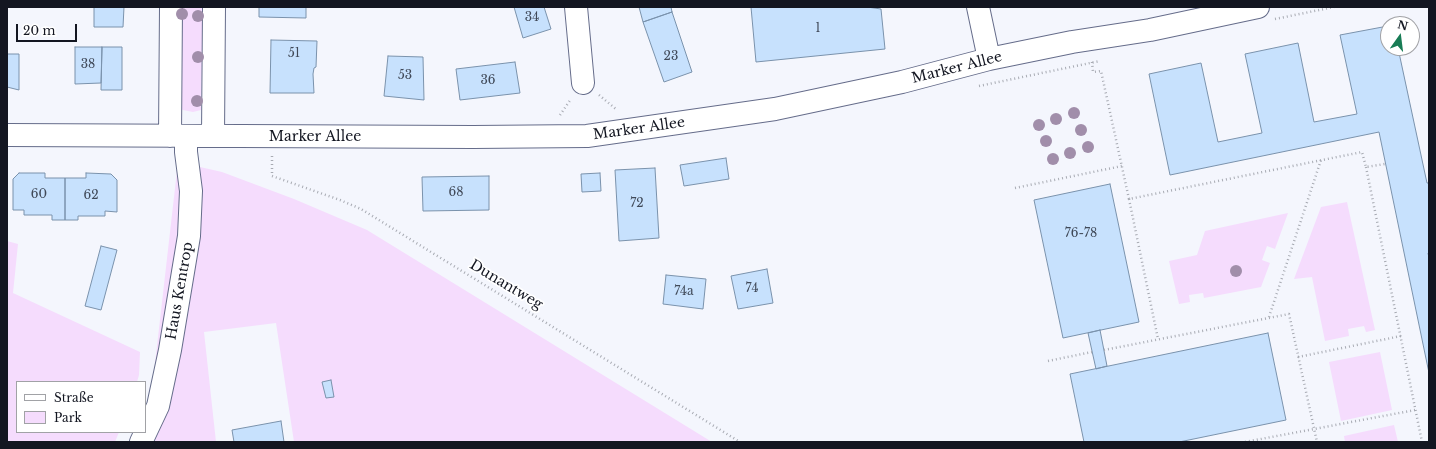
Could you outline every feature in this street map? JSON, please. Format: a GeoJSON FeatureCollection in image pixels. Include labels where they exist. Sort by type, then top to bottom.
{"type":"FeatureCollection","features":[{"type":"Feature","properties":{"kind":"street","name":"Haus Kentrop"},"geometry":{"type":"LineString","coordinates":[[146,431],[158,406],[170,350],[189,236],[191,191],[181,142],[171,7]]}},
{"type":"Feature","properties":{"kind":"street"},"geometry":{"type":"LineString","coordinates":[[213,136],[214,7]]}},
{"type":"Feature","properties":{"kind":"street"},"geometry":{"type":"LineString","coordinates":[[576,7],[583,83]]}},
{"type":"Feature","properties":{"kind":"street"},"geometry":{"type":"LineString","coordinates":[[978,7],[989,59]]}},
{"type":"Feature","properties":{"kind":"street","name":"Marker Allee"},"geometry":{"type":"LineString","coordinates":[[7,135],[181,142],[213,136],[587,136],[775,109],[902,82],[989,59],[1072,42],[1150,30],[1258,7]]}},
{"type":"Feature","properties":{"kind":"path"},"geometry":{"type":"LineString","coordinates":[[1092,63],[1093,72],[1101,71],[1158,339]]}},
{"type":"Feature","properties":{"kind":"path"},"geometry":{"type":"LineString","coordinates":[[610,111],[618,110]]}},
{"type":"Feature","properties":{"kind":"path"},"geometry":{"type":"LineString","coordinates":[[559,117],[566,116]]}},
{"type":"Feature","properties":{"kind":"path","name":"Dunantweg"},"geometry":{"type":"LineString","coordinates":[[272,152],[272,176],[361,209],[740,442]]}},
{"type":"Feature","properties":{"kind":"path"},"geometry":{"type":"LineString","coordinates":[[1129,199],[1362,152],[1422,442]]}},
{"type":"Feature","properties":{"kind":"path"},"geometry":{"type":"LineString","coordinates":[[1269,318],[1321,160]]}},
{"type":"Feature","properties":{"kind":"path"},"geometry":{"type":"LineString","coordinates":[[1366,166],[1385,164]]}},
{"type":"Feature","properties":{"kind":"path"},"geometry":{"type":"LineString","coordinates":[[1015,188],[1122,166]]}},
{"type":"Feature","properties":{"kind":"path"},"geometry":{"type":"LineString","coordinates":[[1104,350],[1289,314],[1317,442]]}},
{"type":"Feature","properties":{"kind":"path"},"geometry":{"type":"LineString","coordinates":[[1298,357],[1400,336]]}},
{"type":"Feature","properties":{"kind":"path"},"geometry":{"type":"LineString","coordinates":[[1048,361],[1092,352]]}},
{"type":"Feature","properties":{"kind":"path"},"geometry":{"type":"LineString","coordinates":[[1245,442],[1415,410]]}},
{"type":"Feature","properties":{"kind":"green space"},"geometry":{"type":"Polygon","coordinates":[[[179,7],[203,7],[201,110],[193,112],[183,110],[178,107],[179,7]]]}},
{"type":"Feature","properties":{"kind":"green space"},"geometry":{"type":"Polygon","coordinates":[[[178,162],[222,172],[294,199],[367,230],[712,442],[294,442],[276,323],[204,332],[216,442],[137,442],[139,433],[146,433],[146,408],[153,381],[178,162]]]}},
{"type":"Feature","properties":{"kind":"green space"},"geometry":{"type":"Polygon","coordinates":[[[1347,202],[1375,330],[1366,332],[1364,326],[1348,329],[1349,336],[1325,341],[1312,277],[1294,279],[1321,207],[1347,202]]]}},
{"type":"Feature","properties":{"kind":"green space"},"geometry":{"type":"Polygon","coordinates":[[[1288,213],[1275,249],[1267,246],[1262,260],[1270,263],[1261,287],[1204,298],[1203,293],[1189,295],[1190,302],[1179,304],[1169,261],[1197,255],[1205,231],[1288,213]]]}},
{"type":"Feature","properties":{"kind":"green space"},"geometry":{"type":"Polygon","coordinates":[[[7,241],[18,244],[13,293],[140,352],[137,381],[16,381],[16,433],[119,433],[115,442],[7,442],[7,241]]]}},
{"type":"Feature","properties":{"kind":"green space"},"geometry":{"type":"Polygon","coordinates":[[[1380,352],[1392,410],[1341,421],[1329,362],[1380,352]]]}},
{"type":"Feature","properties":{"kind":"green space"},"geometry":{"type":"Polygon","coordinates":[[[1394,425],[1398,442],[1345,442],[1344,436],[1394,425]]]}},
{"type":"Feature","properties":{"kind":"building"},"geometry":{"type":"Polygon","coordinates":[[[94,7],[124,7],[123,27],[94,27],[94,7]]]}},
{"type":"Feature","properties":{"kind":"building"},"geometry":{"type":"Polygon","coordinates":[[[259,7],[306,7],[306,18],[259,17],[259,7]]]}},
{"type":"Feature","properties":{"kind":"building"},"geometry":{"type":"Polygon","coordinates":[[[514,7],[544,7],[551,29],[523,38],[514,7]]]}},
{"type":"Feature","properties":{"kind":"building"},"geometry":{"type":"Polygon","coordinates":[[[639,7],[671,7],[672,12],[643,22],[639,7]]]}},
{"type":"Feature","properties":{"kind":"building"},"geometry":{"type":"Polygon","coordinates":[[[751,7],[867,7],[881,9],[885,49],[756,62],[751,7]]]}},
{"type":"Feature","properties":{"kind":"building"},"geometry":{"type":"Polygon","coordinates":[[[672,12],[692,72],[664,82],[643,22],[672,12]]]}},
{"type":"Feature","properties":{"kind":"building"},"geometry":{"type":"Polygon","coordinates":[[[1380,28],[1380,56],[1400,56],[1427,183],[1429,183],[1429,373],[1379,132],[1170,175],[1149,74],[1201,63],[1218,142],[1262,133],[1245,54],[1298,43],[1314,122],[1357,114],[1340,35],[1380,28]]]}},
{"type":"Feature","properties":{"kind":"building"},"geometry":{"type":"Polygon","coordinates":[[[271,40],[317,41],[316,67],[314,68],[313,74],[314,93],[270,93],[271,40]]]}},
{"type":"Feature","properties":{"kind":"building"},"geometry":{"type":"Polygon","coordinates":[[[75,47],[102,47],[101,83],[75,84],[75,47]]]}},
{"type":"Feature","properties":{"kind":"building"},"geometry":{"type":"Polygon","coordinates":[[[102,47],[122,47],[122,90],[101,90],[102,47]]]}},
{"type":"Feature","properties":{"kind":"building"},"geometry":{"type":"Polygon","coordinates":[[[7,54],[19,54],[19,90],[7,87],[7,54]]]}},
{"type":"Feature","properties":{"kind":"building"},"geometry":{"type":"Polygon","coordinates":[[[388,56],[423,57],[424,100],[384,96],[388,56]]]}},
{"type":"Feature","properties":{"kind":"building"},"geometry":{"type":"Polygon","coordinates":[[[515,62],[520,93],[460,100],[456,69],[515,62]]]}},
{"type":"Feature","properties":{"kind":"building"},"geometry":{"type":"Polygon","coordinates":[[[726,158],[729,179],[684,186],[680,165],[726,158]]]}},
{"type":"Feature","properties":{"kind":"building"},"geometry":{"type":"Polygon","coordinates":[[[655,168],[659,238],[619,241],[615,170],[655,168]]]}},
{"type":"Feature","properties":{"kind":"building"},"geometry":{"type":"Polygon","coordinates":[[[19,173],[45,173],[45,178],[65,178],[65,220],[52,220],[52,215],[24,215],[24,210],[13,210],[13,179],[19,173]]]}},
{"type":"Feature","properties":{"kind":"building"},"geometry":{"type":"Polygon","coordinates":[[[86,173],[111,174],[117,180],[117,212],[105,211],[105,216],[78,216],[78,220],[65,220],[65,178],[86,178],[86,173]]]}},
{"type":"Feature","properties":{"kind":"building"},"geometry":{"type":"Polygon","coordinates":[[[600,173],[601,191],[582,192],[581,174],[600,173]]]}},
{"type":"Feature","properties":{"kind":"building"},"geometry":{"type":"Polygon","coordinates":[[[489,176],[489,210],[423,211],[422,177],[489,176]]]}},
{"type":"Feature","properties":{"kind":"building"},"geometry":{"type":"Polygon","coordinates":[[[1110,184],[1139,322],[1063,338],[1034,200],[1110,184]]]}},
{"type":"Feature","properties":{"kind":"building"},"geometry":{"type":"Polygon","coordinates":[[[101,246],[117,250],[101,310],[85,306],[101,246]]]}},
{"type":"Feature","properties":{"kind":"building"},"geometry":{"type":"Polygon","coordinates":[[[767,269],[773,303],[738,309],[731,276],[767,269]]]}},
{"type":"Feature","properties":{"kind":"building"},"geometry":{"type":"Polygon","coordinates":[[[666,275],[706,279],[703,309],[663,304],[666,275]]]}},
{"type":"Feature","properties":{"kind":"building"},"geometry":{"type":"Polygon","coordinates":[[[1100,330],[1107,366],[1096,369],[1088,333],[1100,330]]]}},
{"type":"Feature","properties":{"kind":"building"},"geometry":{"type":"Polygon","coordinates":[[[1268,333],[1286,420],[1179,442],[1084,442],[1070,374],[1268,333]]]}},
{"type":"Feature","properties":{"kind":"building"},"geometry":{"type":"Polygon","coordinates":[[[331,380],[334,397],[326,398],[322,382],[331,380]]]}},
{"type":"Feature","properties":{"kind":"building"},"geometry":{"type":"Polygon","coordinates":[[[281,421],[284,442],[234,442],[232,430],[281,421]]]}}]}
